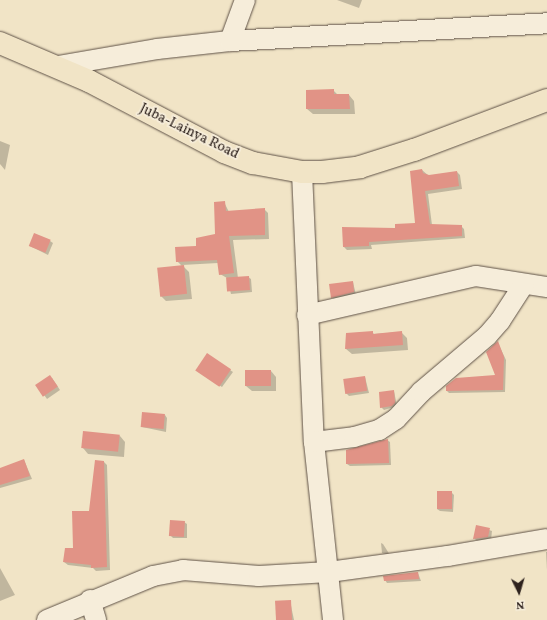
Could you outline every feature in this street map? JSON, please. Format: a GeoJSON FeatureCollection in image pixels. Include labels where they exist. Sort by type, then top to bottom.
{"type":"FeatureCollection","features":[{"type":"Feature","properties":{"kind":"main road","name":"Juba-Lainya Road"},"geometry":{"type":"LineString","coordinates":[[0,43],[58,66],[224,152],[253,163],[302,172],[322,172],[360,167],[414,150],[547,100]]}},
{"type":"Feature","properties":{"kind":"street"},"geometry":{"type":"LineString","coordinates":[[230,41],[245,0]]}},
{"type":"Feature","properties":{"kind":"street"},"geometry":{"type":"LineString","coordinates":[[58,66],[157,49],[230,41],[547,23]]}},
{"type":"Feature","properties":{"kind":"street"},"geometry":{"type":"LineString","coordinates":[[302,172],[307,315],[314,442],[333,620]]}},
{"type":"Feature","properties":{"kind":"street"},"geometry":{"type":"LineString","coordinates":[[307,315],[476,276],[547,287]]}},
{"type":"Feature","properties":{"kind":"street"},"geometry":{"type":"LineString","coordinates":[[314,442],[354,438],[379,430],[396,419],[421,392],[487,336],[500,321],[524,284]]}},
{"type":"Feature","properties":{"kind":"street"},"geometry":{"type":"LineString","coordinates":[[47,620],[90,600],[153,576],[183,570],[259,576],[329,572],[448,556],[547,539]]}},
{"type":"Feature","properties":{"kind":"street"},"geometry":{"type":"LineString","coordinates":[[90,600],[96,620]]}},
{"type":"Feature","properties":{"kind":"building"},"geometry":{"type":"Polygon","coordinates":[[[334,89],[334,94],[349,94],[350,109],[306,109],[306,90],[334,89]]]}},
{"type":"Feature","properties":{"kind":"building"},"geometry":{"type":"Polygon","coordinates":[[[422,169],[423,173],[429,175],[457,171],[459,186],[425,191],[430,224],[462,225],[462,236],[369,242],[369,246],[343,247],[342,227],[395,228],[395,224],[415,223],[410,171],[422,169]]]}},
{"type":"Feature","properties":{"kind":"building"},"geometry":{"type":"Polygon","coordinates":[[[225,201],[226,211],[265,208],[265,235],[229,236],[234,273],[219,275],[217,260],[176,262],[175,247],[196,246],[196,238],[215,234],[214,202],[225,201]]]}},
{"type":"Feature","properties":{"kind":"building"},"geometry":{"type":"Polygon","coordinates":[[[34,233],[51,240],[45,253],[29,246],[34,233]]]}},
{"type":"Feature","properties":{"kind":"building"},"geometry":{"type":"Polygon","coordinates":[[[184,265],[187,294],[160,297],[157,268],[184,265]]]}},
{"type":"Feature","properties":{"kind":"building"},"geometry":{"type":"Polygon","coordinates":[[[249,276],[250,290],[227,292],[226,278],[249,276]]]}},
{"type":"Feature","properties":{"kind":"building"},"geometry":{"type":"Polygon","coordinates":[[[353,281],[354,292],[331,298],[329,284],[353,281]]]}},
{"type":"Feature","properties":{"kind":"building"},"geometry":{"type":"Polygon","coordinates":[[[373,331],[373,334],[402,331],[403,345],[345,349],[346,333],[373,331]]]}},
{"type":"Feature","properties":{"kind":"building"},"geometry":{"type":"Polygon","coordinates":[[[498,341],[504,357],[503,390],[446,391],[446,386],[456,378],[495,375],[486,352],[498,341]]]}},
{"type":"Feature","properties":{"kind":"building"},"geometry":{"type":"Polygon","coordinates":[[[207,353],[231,369],[219,387],[195,370],[207,353]]]}},
{"type":"Feature","properties":{"kind":"building"},"geometry":{"type":"Polygon","coordinates":[[[245,370],[271,370],[271,386],[245,386],[245,370]]]}},
{"type":"Feature","properties":{"kind":"building"},"geometry":{"type":"Polygon","coordinates":[[[50,375],[58,387],[43,397],[35,385],[50,375]]]}},
{"type":"Feature","properties":{"kind":"building"},"geometry":{"type":"Polygon","coordinates":[[[365,376],[367,391],[345,394],[343,379],[365,376]]]}},
{"type":"Feature","properties":{"kind":"building"},"geometry":{"type":"Polygon","coordinates":[[[394,390],[395,403],[392,406],[380,408],[379,392],[394,390]]]}},
{"type":"Feature","properties":{"kind":"building"},"geometry":{"type":"Polygon","coordinates":[[[142,412],[165,414],[164,429],[141,427],[142,412]]]}},
{"type":"Feature","properties":{"kind":"building"},"geometry":{"type":"Polygon","coordinates":[[[83,431],[120,435],[118,452],[81,448],[83,431]]]}},
{"type":"Feature","properties":{"kind":"building"},"geometry":{"type":"Polygon","coordinates":[[[388,439],[389,463],[346,464],[346,450],[388,439]]]}},
{"type":"Feature","properties":{"kind":"building"},"geometry":{"type":"Polygon","coordinates":[[[24,459],[30,476],[0,485],[0,468],[24,459]]]}},
{"type":"Feature","properties":{"kind":"building"},"geometry":{"type":"Polygon","coordinates":[[[95,460],[104,461],[107,567],[91,568],[91,565],[63,562],[65,548],[73,548],[72,511],[89,511],[95,460]]]}},
{"type":"Feature","properties":{"kind":"building"},"geometry":{"type":"Polygon","coordinates":[[[437,491],[452,491],[452,509],[437,509],[437,491]]]}},
{"type":"Feature","properties":{"kind":"building"},"geometry":{"type":"Polygon","coordinates":[[[170,520],[185,521],[184,537],[169,536],[170,520]]]}},
{"type":"Feature","properties":{"kind":"building"},"geometry":{"type":"Polygon","coordinates":[[[476,525],[490,528],[488,537],[473,539],[476,525]]]}},
{"type":"Feature","properties":{"kind":"building"},"geometry":{"type":"Polygon","coordinates":[[[418,572],[419,579],[384,581],[383,576],[418,572]]]}},
{"type":"Feature","properties":{"kind":"building"},"geometry":{"type":"Polygon","coordinates":[[[291,600],[292,620],[276,620],[275,601],[291,600]]]}}]}
